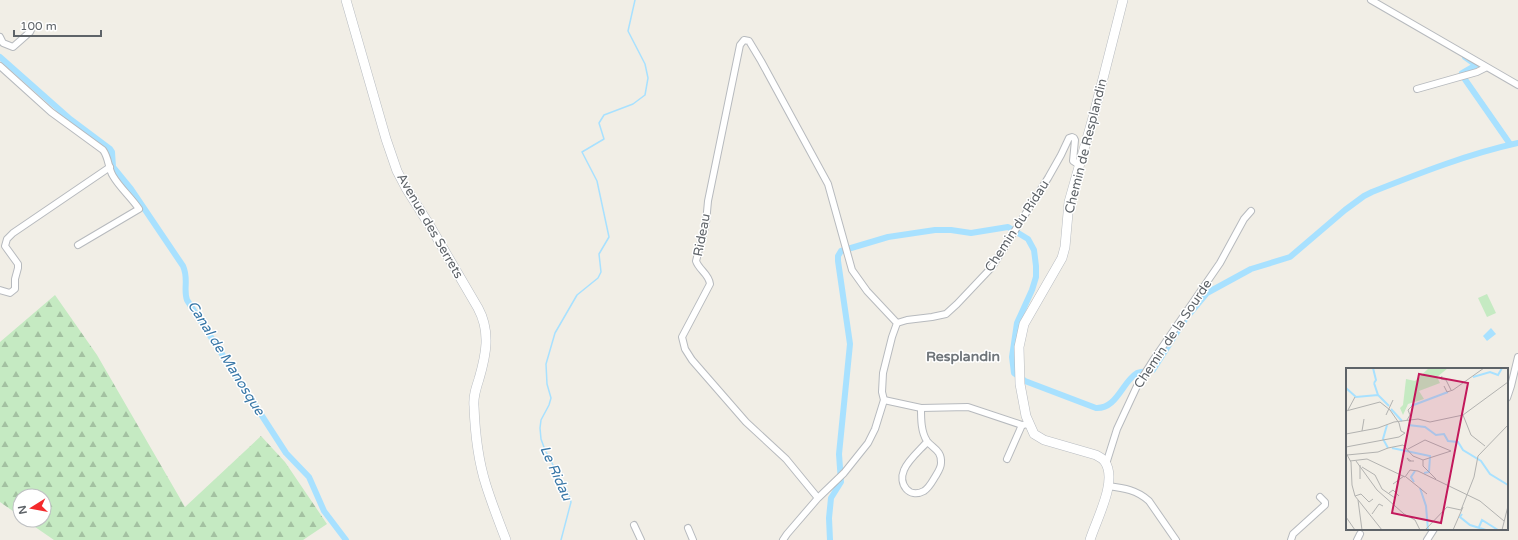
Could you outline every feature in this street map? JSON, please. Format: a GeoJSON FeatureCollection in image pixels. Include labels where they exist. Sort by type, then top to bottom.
{"type":"FeatureCollection","features":[{"type":"Feature","properties":{"kind":"street","name":"Avenue des Serrets"},"geometry":{"type":"LineString","coordinates":[[346,0],[386,139],[397,171],[481,313],[486,329],[485,357],[474,398],[476,436],[486,485],[506,540]]}},
{"type":"Feature","properties":{"kind":"street","name":"Chemin de Resplandin"},"geometry":{"type":"LineString","coordinates":[[1025,424],[1019,378],[1018,347],[1024,324],[1062,258],[1065,247],[1069,202],[1123,0]]}},
{"type":"Feature","properties":{"kind":"street"},"geometry":{"type":"LineString","coordinates":[[1371,0],[1486,68],[1518,85]]}},
{"type":"Feature","properties":{"kind":"street"},"geometry":{"type":"LineString","coordinates":[[0,37],[3,43],[13,47],[30,32],[32,28]]}},
{"type":"Feature","properties":{"kind":"street","name":"Rideau"},"geometry":{"type":"LineString","coordinates":[[818,498],[786,459],[746,422],[689,355],[682,341],[684,333],[710,284],[708,277],[696,262],[706,223],[708,201],[742,41],[747,40],[752,44],[830,189],[851,268],[867,291],[897,323]]}},
{"type":"Feature","properties":{"kind":"street"},"geometry":{"type":"LineString","coordinates":[[0,66],[51,112],[103,150],[110,157],[110,167],[113,177],[133,199],[139,209],[78,245]]}},
{"type":"Feature","properties":{"kind":"street"},"geometry":{"type":"LineString","coordinates":[[1416,89],[1477,72],[1486,68]]}},
{"type":"Feature","properties":{"kind":"street","name":"Chemin du Ridau"},"geometry":{"type":"LineString","coordinates":[[897,323],[907,320],[939,316],[950,311],[992,267],[1012,233],[1046,182],[1070,137],[1074,138],[1075,140],[1073,161],[1079,165]]}},
{"type":"Feature","properties":{"kind":"street"},"geometry":{"type":"LineString","coordinates":[[0,290],[10,293],[15,289],[15,280],[18,268],[5,246],[9,237],[42,212],[110,167]]}},
{"type":"Feature","properties":{"kind":"street","name":"Chemin de la Sourde"},"geometry":{"type":"LineString","coordinates":[[1106,464],[1119,424],[1144,374],[1220,263],[1244,219],[1251,211]]}},
{"type":"Feature","properties":{"kind":"street"},"geometry":{"type":"LineString","coordinates":[[783,540],[818,498],[844,473],[868,443],[875,429],[884,400],[882,392],[883,373],[897,323]]}},
{"type":"Feature","properties":{"kind":"street"},"geometry":{"type":"LineString","coordinates":[[1508,394],[1518,357]]}},
{"type":"Feature","properties":{"kind":"street"},"geometry":{"type":"LineString","coordinates":[[884,400],[921,408],[968,407],[1025,424],[1038,437],[1096,455],[1102,459],[1106,464],[1109,474],[1108,486],[1090,540]]}},
{"type":"Feature","properties":{"kind":"street"},"geometry":{"type":"LineString","coordinates":[[921,408],[921,422],[928,442],[940,455],[942,462],[927,489],[918,493],[908,491],[903,484],[903,472],[908,464],[928,442]]}},
{"type":"Feature","properties":{"kind":"street"},"geometry":{"type":"LineString","coordinates":[[1007,459],[1025,424]]}},
{"type":"Feature","properties":{"kind":"street"},"geometry":{"type":"LineString","coordinates":[[1108,486],[1130,489],[1144,497],[1149,501],[1176,540]]}},
{"type":"Feature","properties":{"kind":"street"},"geometry":{"type":"LineString","coordinates":[[1291,540],[1293,534],[1325,505],[1325,502],[1320,497]]}},
{"type":"Feature","properties":{"kind":"street"},"geometry":{"type":"LineString","coordinates":[[634,525],[640,540]]}},
{"type":"Feature","properties":{"kind":"street"},"geometry":{"type":"LineString","coordinates":[[688,528],[693,540]]}},
{"type":"Feature","properties":{"kind":"street"},"geometry":{"type":"LineString","coordinates":[[1427,540],[1433,530]]}},
{"type":"Feature","properties":{"kind":"green space"},"geometry":{"type":"Polygon","coordinates":[[[1487,294],[1496,313],[1487,317],[1478,298],[1487,294]]]}},
{"type":"Feature","properties":{"kind":"green space"},"geometry":{"type":"Polygon","coordinates":[[[55,295],[97,355],[185,507],[261,436],[285,462],[327,524],[303,540],[54,540],[37,528],[52,528],[52,488],[12,488],[12,510],[0,502],[0,342],[55,295]]]}},
{"type":"Feature","properties":{"kind":"water"},"geometry":{"type":"Polygon","coordinates":[[[1491,328],[1496,334],[1487,341],[1483,336],[1491,328]]]}},
{"type":"Feature","properties":{"kind":"waterway","name":"Le Ridau"},"geometry":{"type":"LineString","coordinates":[[561,540],[571,502],[569,495],[545,450],[541,439],[541,420],[551,398],[547,384],[546,364],[555,333],[577,295],[598,278],[601,272],[599,254],[609,237],[597,181],[582,152],[604,139],[599,123],[604,115],[633,104],[645,95],[648,78],[645,64],[628,31],[635,0]]}},
{"type":"Feature","properties":{"kind":"waterway","name":"Canal de Manosque"},"geometry":{"type":"LineString","coordinates":[[0,57],[70,119],[110,149],[112,152],[113,167],[131,189],[183,266],[186,275],[187,300],[286,453],[309,477],[324,511],[346,540]]}},
{"type":"Feature","properties":{"kind":"waterway"},"geometry":{"type":"LineString","coordinates":[[1462,73],[1476,65],[1465,57]]}},
{"type":"Feature","properties":{"kind":"waterway"},"geometry":{"type":"LineString","coordinates":[[1464,78],[1510,144]]}},
{"type":"Feature","properties":{"kind":"waterway","name":"Canal de Manosque"},"geometry":{"type":"LineString","coordinates":[[830,540],[829,518],[831,498],[841,482],[839,454],[850,344],[838,261],[838,256],[841,251],[888,237],[935,230],[951,230],[971,233],[1008,227],[1028,239],[1034,250],[1036,266],[1036,277],[1032,290],[1017,323],[1012,357],[1014,373],[1025,381],[1096,408],[1103,407],[1114,400],[1127,382],[1137,373],[1153,370],[1186,318],[1207,293],[1251,269],[1290,257],[1345,210],[1372,192],[1462,158],[1518,143]]}},
{"type":"Feature","properties":{"kind":"district","name":"Resplandin"},"geometry":{"type":"Point","coordinates":[963,356]}}]}
